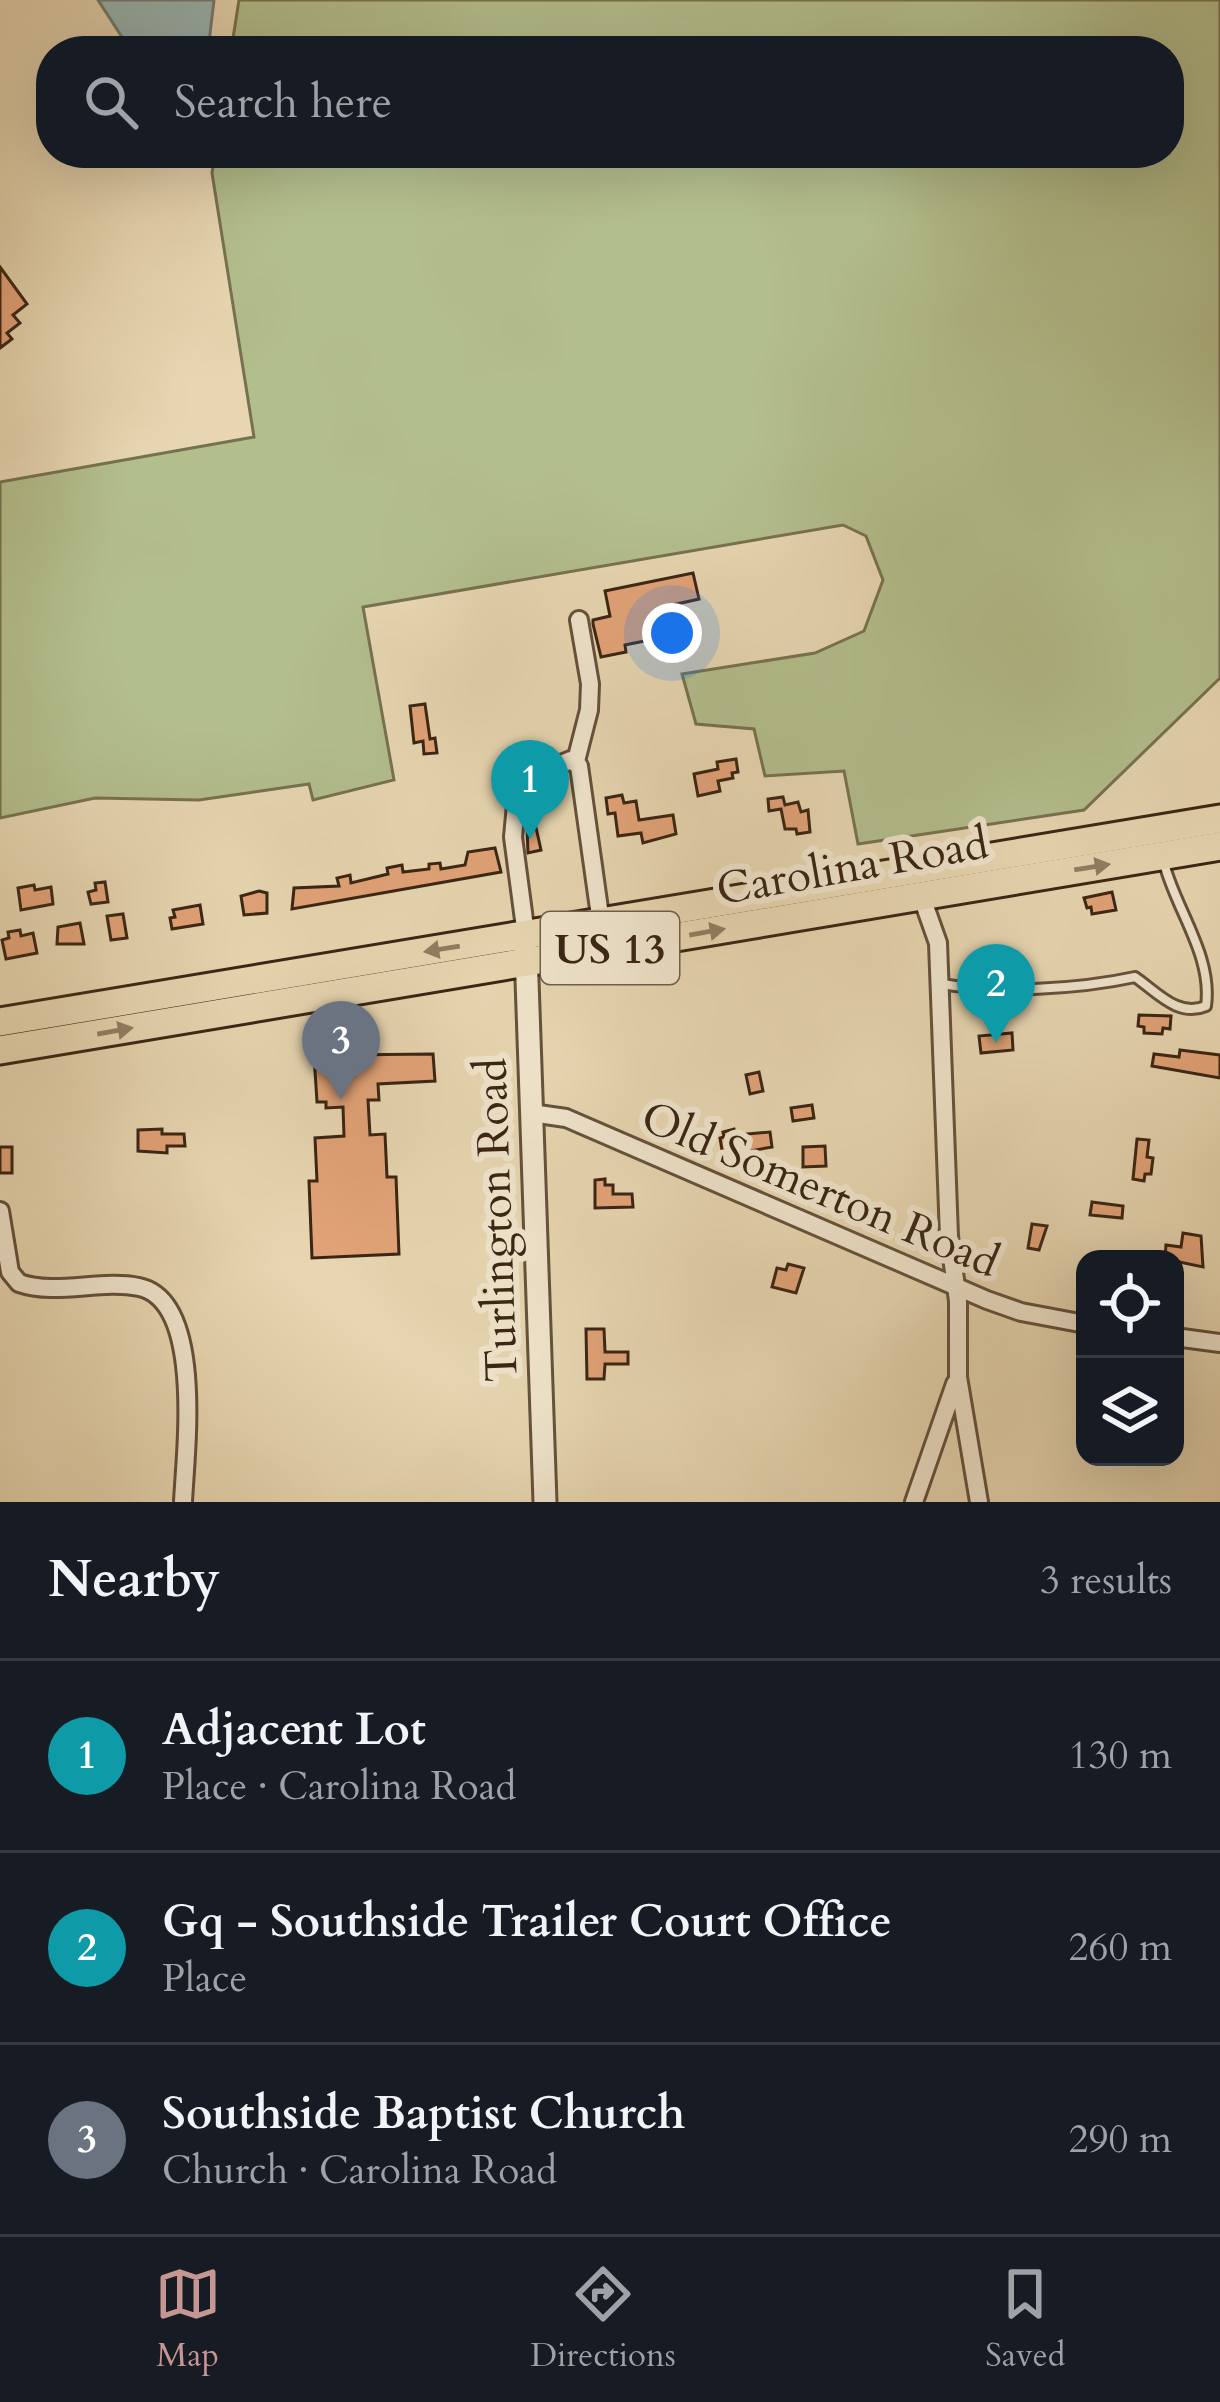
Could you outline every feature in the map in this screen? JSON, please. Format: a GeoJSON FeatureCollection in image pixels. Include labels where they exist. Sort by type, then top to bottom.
{"type":"FeatureCollection","features":[{"type":"Feature","properties":{"kind":"highway","name":"Carolina Road"},"geometry":{"type":"LineString","coordinates":[[0,1050],[526,948],[601,922],[1220,819]]}},
{"type":"Feature","properties":{"kind":"highway","name":"Carolina Road"},"geometry":{"type":"LineString","coordinates":[[0,1022],[921,896],[1220,846]]}},
{"type":"Feature","properties":{"kind":"street"},"geometry":{"type":"LineString","coordinates":[[579,620],[590,684],[576,761],[590,824],[601,922]]}},
{"type":"Feature","properties":{"kind":"street"},"geometry":{"type":"LineString","coordinates":[[526,948],[513,837],[517,794],[542,772],[560,762],[576,761]]}},
{"type":"Feature","properties":{"kind":"street"},"geometry":{"type":"LineString","coordinates":[[921,896],[936,931],[958,1377],[980,1502]]}},
{"type":"Feature","properties":{"kind":"street","name":"Turlington Road"},"geometry":{"type":"LineString","coordinates":[[526,948],[545,1502]]}},
{"type":"Feature","properties":{"kind":"street","name":"Old Somerton Road"},"geometry":{"type":"LineString","coordinates":[[531,1113],[566,1118],[1021,1312],[1076,1322]]}},
{"type":"Feature","properties":{"kind":"street"},"geometry":{"type":"LineString","coordinates":[[0,1211],[10,1272],[19,1283],[142,1288],[169,1314],[182,1351],[188,1393],[183,1502]]}},
{"type":"Feature","properties":{"kind":"street"},"geometry":{"type":"LineString","coordinates":[[1184,1338],[1220,1342]]}},
{"type":"Feature","properties":{"kind":"street"},"geometry":{"type":"LineString","coordinates":[[914,1502],[958,1377]]}},
{"type":"Feature","properties":{"kind":"lane"},"geometry":{"type":"LineString","coordinates":[[941,984],[1048,986],[1135,976],[1177,1007],[1192,1012],[1206,1006],[1208,986],[1201,956],[1173,897],[1162,856]]}},
{"type":"Feature","properties":{"kind":"green space"},"geometry":{"type":"Polygon","coordinates":[[[239,0],[1220,0],[1220,678],[1084,810],[858,844],[844,771],[765,776],[754,729],[696,724],[682,674],[815,653],[864,631],[883,580],[866,536],[843,525],[363,607],[394,780],[313,800],[309,784],[199,800],[95,798],[0,818],[0,482],[254,437],[213,168],[1184,168],[1184,36],[233,36],[239,0]]]}},
{"type":"Feature","properties":{"kind":"water"},"geometry":{"type":"Polygon","coordinates":[[[98,0],[214,0],[210,36],[121,36],[98,0]]]}},
{"type":"Feature","properties":{"kind":"building"},"geometry":{"type":"Polygon","coordinates":[[[0,267],[27,304],[13,315],[20,323],[7,333],[12,339],[0,348],[0,267]]]}},
{"type":"Feature","properties":{"kind":"building"},"geometry":{"type":"Polygon","coordinates":[[[693,573],[699,599],[668,606],[674,635],[625,645],[626,652],[601,657],[593,620],[610,616],[605,591],[693,573]]]}},
{"type":"Feature","properties":{"kind":"building"},"geometry":{"type":"Polygon","coordinates":[[[425,704],[437,753],[424,754],[423,741],[414,743],[410,706],[425,704]]]}},
{"type":"Feature","properties":{"kind":"building"},"geometry":{"type":"Polygon","coordinates":[[[736,759],[738,772],[718,781],[720,791],[698,796],[694,774],[736,759]]]}},
{"type":"Feature","properties":{"kind":"building"},"geometry":{"type":"Polygon","coordinates":[[[622,795],[624,803],[636,801],[639,820],[673,815],[676,834],[643,843],[641,833],[618,836],[615,813],[608,814],[606,798],[622,795]]]}},
{"type":"Feature","properties":{"kind":"building"},"geometry":{"type":"Polygon","coordinates":[[[783,797],[785,805],[798,802],[801,812],[808,810],[810,832],[785,829],[781,809],[769,811],[768,799],[783,797]]]}},
{"type":"Feature","properties":{"kind":"building"},"geometry":{"type":"Polygon","coordinates":[[[535,823],[541,850],[528,853],[527,825],[535,823]]]}},
{"type":"Feature","properties":{"kind":"building"},"geometry":{"type":"Polygon","coordinates":[[[495,848],[501,872],[292,909],[294,888],[339,886],[337,878],[350,875],[351,883],[388,874],[387,868],[402,865],[403,872],[429,869],[429,864],[440,863],[441,869],[465,865],[468,852],[495,848]]]}},
{"type":"Feature","properties":{"kind":"building"},"geometry":{"type":"Polygon","coordinates":[[[105,882],[108,902],[91,904],[88,892],[96,890],[95,883],[105,882]]]}},
{"type":"Feature","properties":{"kind":"building"},"geometry":{"type":"Polygon","coordinates":[[[34,885],[35,890],[51,887],[53,904],[21,910],[18,888],[34,885]]]}},
{"type":"Feature","properties":{"kind":"building"},"geometry":{"type":"Polygon","coordinates":[[[1112,892],[1116,910],[1092,914],[1084,898],[1112,892]]]}},
{"type":"Feature","properties":{"kind":"building"},"geometry":{"type":"Polygon","coordinates":[[[267,893],[267,913],[244,915],[241,896],[267,893]]]}},
{"type":"Feature","properties":{"kind":"building"},"geometry":{"type":"Polygon","coordinates":[[[200,905],[203,924],[172,929],[173,910],[200,905]]]}},
{"type":"Feature","properties":{"kind":"building"},"geometry":{"type":"Polygon","coordinates":[[[123,914],[127,938],[111,940],[107,916],[123,914]]]}},
{"type":"Feature","properties":{"kind":"building"},"geometry":{"type":"Polygon","coordinates":[[[80,923],[84,944],[57,944],[58,927],[80,923]]]}},
{"type":"Feature","properties":{"kind":"building"},"geometry":{"type":"Polygon","coordinates":[[[20,930],[21,936],[33,933],[37,953],[6,959],[2,940],[9,938],[8,932],[20,930]]]}},
{"type":"Feature","properties":{"kind":"building"},"geometry":{"type":"Polygon","coordinates":[[[1139,1015],[1171,1016],[1170,1029],[1163,1028],[1162,1034],[1144,1033],[1144,1027],[1138,1026],[1139,1015]]]}},
{"type":"Feature","properties":{"kind":"building"},"geometry":{"type":"Polygon","coordinates":[[[1012,1033],[1013,1050],[981,1053],[979,1036],[1012,1033]]]}},
{"type":"Feature","properties":{"kind":"building"},"geometry":{"type":"Polygon","coordinates":[[[338,1036],[341,1055],[433,1054],[435,1081],[378,1084],[379,1100],[368,1100],[370,1135],[385,1134],[387,1177],[396,1177],[399,1254],[312,1258],[309,1181],[317,1181],[315,1138],[344,1136],[343,1107],[326,1108],[326,1102],[317,1102],[313,1039],[338,1036]]]}},
{"type":"Feature","properties":{"kind":"building"},"geometry":{"type":"Polygon","coordinates":[[[1180,1050],[1220,1055],[1220,1078],[1152,1066],[1154,1054],[1179,1057],[1180,1050]]]}},
{"type":"Feature","properties":{"kind":"building"},"geometry":{"type":"Polygon","coordinates":[[[759,1072],[763,1091],[750,1094],[746,1075],[759,1072]]]}},
{"type":"Feature","properties":{"kind":"building"},"geometry":{"type":"Polygon","coordinates":[[[812,1105],[814,1118],[793,1121],[791,1108],[812,1105]]]}},
{"type":"Feature","properties":{"kind":"building"},"geometry":{"type":"Polygon","coordinates":[[[162,1129],[162,1134],[184,1134],[185,1146],[167,1146],[167,1153],[138,1151],[138,1130],[162,1129]]]}},
{"type":"Feature","properties":{"kind":"building"},"geometry":{"type":"Polygon","coordinates":[[[734,1129],[736,1135],[770,1132],[772,1147],[723,1156],[720,1138],[734,1129]]]}},
{"type":"Feature","properties":{"kind":"building"},"geometry":{"type":"Polygon","coordinates":[[[1137,1139],[1149,1140],[1147,1157],[1153,1158],[1151,1174],[1145,1174],[1144,1181],[1133,1179],[1137,1139]]]}},
{"type":"Feature","properties":{"kind":"building"},"geometry":{"type":"Polygon","coordinates":[[[825,1146],[826,1166],[803,1167],[803,1147],[825,1146]]]}},
{"type":"Feature","properties":{"kind":"building"},"geometry":{"type":"Polygon","coordinates":[[[0,1147],[12,1147],[12,1173],[0,1173],[0,1147]]]}},
{"type":"Feature","properties":{"kind":"building"},"geometry":{"type":"Polygon","coordinates":[[[605,1179],[605,1185],[613,1185],[613,1194],[632,1194],[633,1207],[595,1208],[595,1180],[605,1179]]]}},
{"type":"Feature","properties":{"kind":"building"},"geometry":{"type":"Polygon","coordinates":[[[1092,1202],[1123,1206],[1122,1218],[1090,1215],[1092,1202]]]}},
{"type":"Feature","properties":{"kind":"building"},"geometry":{"type":"Polygon","coordinates":[[[1032,1224],[1047,1226],[1039,1250],[1028,1248],[1032,1224]]]}},
{"type":"Feature","properties":{"kind":"building"},"geometry":{"type":"Polygon","coordinates":[[[1183,1233],[1201,1236],[1203,1267],[1184,1263],[1184,1250],[1166,1250],[1166,1245],[1181,1247],[1183,1233]]]}},
{"type":"Feature","properties":{"kind":"building"},"geometry":{"type":"Polygon","coordinates":[[[788,1264],[804,1268],[796,1293],[772,1287],[777,1268],[786,1270],[788,1264]]]}},
{"type":"Feature","properties":{"kind":"building"},"geometry":{"type":"Polygon","coordinates":[[[586,1329],[604,1329],[605,1352],[628,1352],[628,1364],[605,1364],[604,1379],[587,1379],[586,1329]]]}},
{"type":"Feature","properties":{"kind":"place","name":"Adjacent Lot"},"geometry":{"type":"Point","coordinates":[530,839]}},
{"type":"Feature","properties":{"kind":"place","name":"Gq - Southside Trailer Court Office"},"geometry":{"type":"Point","coordinates":[996,1043]}},
{"type":"Feature","properties":{"kind":"place","name":"Southside Baptist Church"},"geometry":{"type":"Point","coordinates":[341,1100]}}]}
